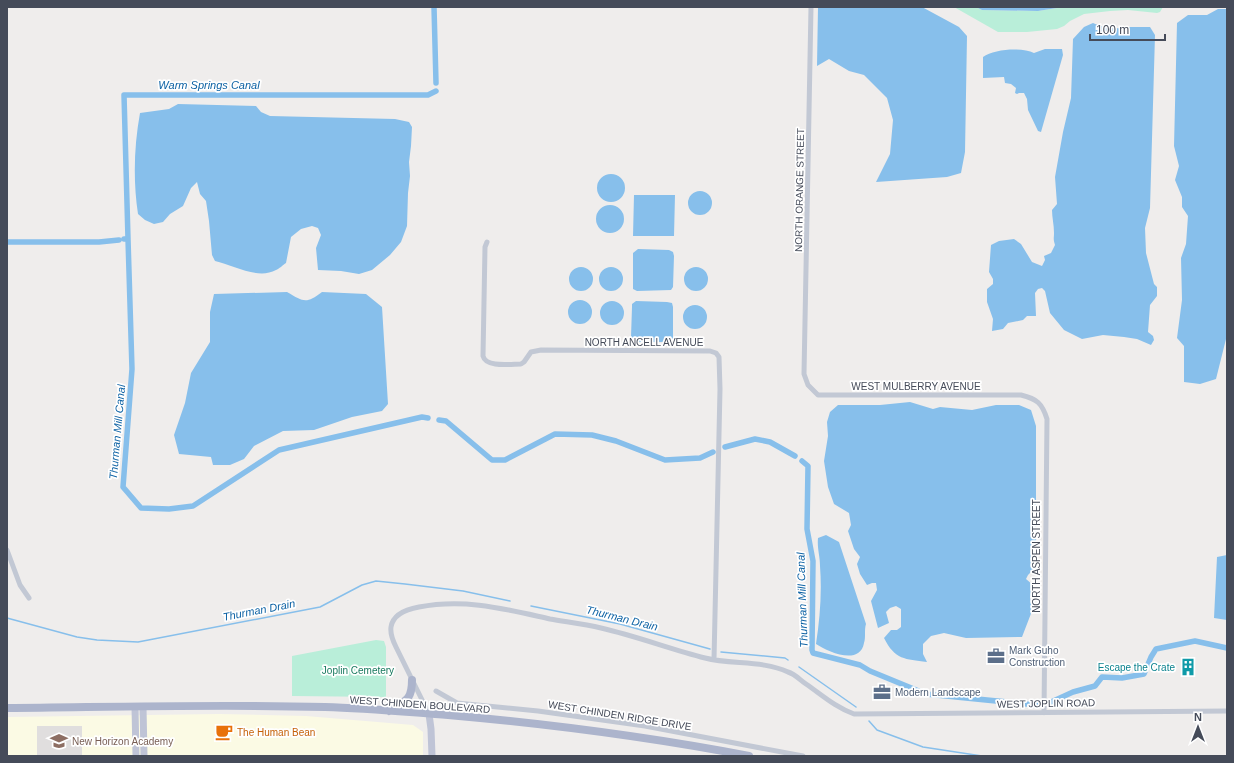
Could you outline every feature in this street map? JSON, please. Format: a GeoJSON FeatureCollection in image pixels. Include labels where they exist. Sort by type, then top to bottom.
{"type":"FeatureCollection","features":[{"type":"Feature","properties":{"kind":"main road"},"geometry":{"type":"LineString","coordinates":[[388,711],[406,700],[411,695],[412,680]]}},
{"type":"Feature","properties":{"kind":"main road","name":"WEST CHINDEN BOULEVARD"},"geometry":{"type":"LineString","coordinates":[[7,708],[312,707],[388,711],[537,724],[689,745],[749,756]]}},
{"type":"Feature","properties":{"kind":"street","name":"NORTH ORANGE STREET"},"geometry":{"type":"LineString","coordinates":[[804,374],[811,7]]}},
{"type":"Feature","properties":{"kind":"street","name":"NORTH ANCELL AVENUE"},"geometry":{"type":"LineString","coordinates":[[487,242],[485,247],[483,356],[489,363],[521,364],[531,352],[541,350],[710,351],[716,353],[719,357],[720,389],[714,660]]}},
{"type":"Feature","properties":{"kind":"street","name":"WEST MULBERRY AVENUE"},"geometry":{"type":"LineString","coordinates":[[804,374],[808,385],[818,395],[1020,395],[1039,402]]}},
{"type":"Feature","properties":{"kind":"street","name":"NORTH ASPEN STREET"},"geometry":{"type":"LineString","coordinates":[[1039,402],[1047,419],[1044,712]]}},
{"type":"Feature","properties":{"kind":"street"},"geometry":{"type":"LineString","coordinates":[[7,550],[20,585],[29,598]]}},
{"type":"Feature","properties":{"kind":"street","name":"WEST JOPLIN ROAD"},"geometry":{"type":"LineString","coordinates":[[429,714],[396,647],[392,637],[391,626],[396,617],[402,612],[442,603],[492,606],[558,621],[599,628],[648,640],[723,662],[766,665],[789,672],[840,709],[854,714],[1227,711]]}},
{"type":"Feature","properties":{"kind":"street","name":"WEST CHINDEN RIDGE DRIVE"},"geometry":{"type":"LineString","coordinates":[[436,691],[458,703],[538,711],[645,726],[803,756]]}},
{"type":"Feature","properties":{"kind":"street"},"geometry":{"type":"LineString","coordinates":[[136,756],[139,707]]}},
{"type":"Feature","properties":{"kind":"street"},"geometry":{"type":"LineString","coordinates":[[139,707],[144,756]]}},
{"type":"Feature","properties":{"kind":"street"},"geometry":{"type":"LineString","coordinates":[[429,714],[432,756]]}},
{"type":"Feature","properties":{"kind":"shaded area"},"geometry":{"type":"Polygon","coordinates":[[[219,714],[306,716],[413,725],[423,732],[423,756],[82,756],[82,726],[37,726],[37,756],[7,756],[7,717],[219,714]]]}},
{"type":"Feature","properties":{"kind":"shaded area","name":"New Horizon Academy"},"geometry":{"type":"Polygon","coordinates":[[[37,726],[82,726],[82,756],[37,756],[37,726]]]}},
{"type":"Feature","properties":{"kind":"green space"},"geometry":{"type":"Polygon","coordinates":[[[954,7],[976,7],[982,10],[1038,11],[1063,7],[1163,7],[1160,12],[1157,13],[1128,10],[1084,14],[1057,29],[1027,32],[998,32],[954,7]]]}},
{"type":"Feature","properties":{"kind":"green space","name":"Joplin Cemetery"},"geometry":{"type":"Polygon","coordinates":[[[376,640],[384,641],[386,647],[386,697],[292,696],[292,656],[376,640]]]}},
{"type":"Feature","properties":{"kind":"water"},"geometry":{"type":"Polygon","coordinates":[[[818,7],[922,7],[959,27],[967,36],[965,152],[961,173],[947,177],[876,182],[890,154],[893,120],[887,98],[864,75],[849,71],[829,59],[817,66],[818,7]]]}},
{"type":"Feature","properties":{"kind":"water"},"geometry":{"type":"Polygon","coordinates":[[[976,7],[1063,7],[1038,11],[982,10],[976,7]]]}},
{"type":"Feature","properties":{"kind":"water"},"geometry":{"type":"Polygon","coordinates":[[[1218,9],[1227,9],[1227,335],[1216,379],[1200,384],[1184,382],[1184,346],[1177,338],[1182,300],[1181,258],[1186,244],[1188,216],[1182,207],[1182,197],[1175,180],[1179,166],[1174,146],[1177,23],[1188,15],[1207,15],[1218,9]]]}},
{"type":"Feature","properties":{"kind":"water"},"geometry":{"type":"Polygon","coordinates":[[[1093,23],[1103,27],[1122,29],[1127,27],[1150,27],[1155,35],[1150,208],[1145,228],[1146,253],[1154,284],[1157,287],[1157,296],[1150,305],[1148,332],[1153,336],[1154,340],[1151,345],[1137,339],[1103,335],[1082,339],[1064,330],[1050,313],[1045,291],[1042,288],[1038,289],[1035,293],[1036,316],[1027,316],[1023,320],[1008,323],[1003,329],[992,331],[993,319],[987,302],[987,289],[993,284],[993,279],[989,272],[991,245],[999,241],[1014,239],[1021,244],[1032,262],[1042,266],[1045,260],[1044,256],[1051,253],[1055,245],[1052,210],[1057,204],[1055,177],[1071,98],[1073,39],[1084,27],[1093,23]]]}},
{"type":"Feature","properties":{"kind":"water"},"geometry":{"type":"Polygon","coordinates":[[[1045,49],[1062,49],[1063,55],[1041,132],[1038,131],[1028,110],[1027,99],[1024,93],[1015,93],[1016,88],[1011,84],[1005,83],[1004,77],[983,78],[983,57],[994,52],[1008,50],[1023,50],[1034,53],[1045,49]]]}},
{"type":"Feature","properties":{"kind":"water"},"geometry":{"type":"Polygon","coordinates":[[[178,104],[256,106],[261,112],[270,116],[395,119],[409,122],[412,127],[409,162],[410,176],[407,226],[401,242],[390,255],[372,270],[359,274],[341,271],[318,270],[316,248],[321,235],[318,228],[312,226],[301,229],[291,237],[286,263],[280,268],[269,273],[254,273],[215,261],[212,255],[206,201],[200,194],[197,182],[191,188],[183,206],[170,214],[163,222],[154,224],[145,220],[138,214],[135,189],[135,151],[140,113],[169,109],[178,104]]]}},
{"type":"Feature","properties":{"kind":"water"},"geometry":{"type":"Polygon","coordinates":[[[611,174],[621,178],[625,188],[621,198],[611,202],[601,198],[597,188],[601,178],[611,174]]]}},
{"type":"Feature","properties":{"kind":"water"},"geometry":{"type":"Polygon","coordinates":[[[700,191],[705,192],[711,198],[711,208],[705,214],[700,215],[695,214],[689,208],[688,203],[689,198],[695,192],[700,191]]]}},
{"type":"Feature","properties":{"kind":"water"},"geometry":{"type":"Polygon","coordinates":[[[634,195],[675,195],[674,236],[633,236],[634,195]]]}},
{"type":"Feature","properties":{"kind":"water"},"geometry":{"type":"Polygon","coordinates":[[[610,205],[620,209],[624,219],[620,229],[610,233],[600,229],[596,219],[600,209],[610,205]]]}},
{"type":"Feature","properties":{"kind":"water"},"geometry":{"type":"Polygon","coordinates":[[[638,249],[669,250],[673,252],[673,287],[671,290],[637,291],[633,289],[633,253],[638,249]]]}},
{"type":"Feature","properties":{"kind":"water"},"geometry":{"type":"Polygon","coordinates":[[[581,267],[589,271],[593,279],[589,287],[581,291],[573,287],[569,279],[573,271],[581,267]]]}},
{"type":"Feature","properties":{"kind":"water"},"geometry":{"type":"Polygon","coordinates":[[[611,267],[616,268],[622,274],[622,284],[616,290],[611,291],[606,290],[600,284],[599,279],[600,274],[606,268],[611,267]]]}},
{"type":"Feature","properties":{"kind":"water"},"geometry":{"type":"Polygon","coordinates":[[[696,267],[701,268],[707,274],[707,284],[701,290],[696,291],[691,290],[685,284],[684,279],[685,274],[691,268],[696,267]]]}},
{"type":"Feature","properties":{"kind":"water"},"geometry":{"type":"Polygon","coordinates":[[[287,292],[301,300],[308,300],[322,292],[366,294],[382,307],[388,404],[382,411],[352,417],[314,430],[283,431],[254,446],[244,459],[230,465],[213,465],[211,457],[179,454],[174,435],[185,403],[191,373],[210,342],[210,312],[214,294],[287,292]]]}},
{"type":"Feature","properties":{"kind":"water"},"geometry":{"type":"Polygon","coordinates":[[[580,300],[585,301],[591,307],[591,317],[585,323],[580,324],[575,323],[569,317],[568,312],[569,307],[575,301],[580,300]]]}},
{"type":"Feature","properties":{"kind":"water"},"geometry":{"type":"Polygon","coordinates":[[[612,301],[620,305],[624,313],[620,321],[612,325],[604,321],[600,313],[604,305],[612,301]]]}},
{"type":"Feature","properties":{"kind":"water"},"geometry":{"type":"Polygon","coordinates":[[[636,301],[672,303],[673,338],[670,342],[633,341],[631,337],[632,304],[636,301]]]}},
{"type":"Feature","properties":{"kind":"water"},"geometry":{"type":"Polygon","coordinates":[[[695,305],[700,306],[706,312],[706,322],[700,328],[695,329],[690,328],[684,322],[683,317],[684,312],[690,306],[695,305]]]}},
{"type":"Feature","properties":{"kind":"water"},"geometry":{"type":"Polygon","coordinates":[[[910,402],[933,409],[940,407],[972,410],[996,405],[1019,405],[1031,410],[1036,426],[1036,567],[1026,579],[1033,585],[1034,593],[1030,597],[1032,611],[1022,637],[966,638],[944,633],[931,636],[923,644],[923,654],[927,662],[901,657],[892,651],[884,638],[891,630],[897,630],[901,627],[901,609],[896,606],[890,608],[886,612],[889,623],[878,628],[871,601],[877,590],[876,583],[867,585],[860,574],[857,564],[860,557],[854,549],[848,531],[851,525],[849,513],[834,504],[828,487],[824,461],[828,436],[827,422],[830,412],[838,405],[880,405],[910,402]]]}},
{"type":"Feature","properties":{"kind":"water"},"geometry":{"type":"Polygon","coordinates":[[[826,535],[839,542],[866,624],[865,641],[861,650],[850,656],[835,653],[816,644],[821,595],[818,538],[826,535]]]}},
{"type":"Feature","properties":{"kind":"water"},"geometry":{"type":"Polygon","coordinates":[[[1227,555],[1227,620],[1214,618],[1217,557],[1227,555]]]}},
{"type":"Feature","properties":{"kind":"waterway","name":"Warm Springs Canal"},"geometry":{"type":"LineString","coordinates":[[434,7],[436,83]]}},
{"type":"Feature","properties":{"kind":"waterway","name":"Warm Springs Canal"},"geometry":{"type":"LineString","coordinates":[[128,239],[124,95],[428,95],[436,91]]}},
{"type":"Feature","properties":{"kind":"waterway","name":"Thurman Mill Canal"},"geometry":{"type":"LineString","coordinates":[[124,239],[128,239],[132,369],[123,487],[141,508],[169,509],[193,506],[279,450],[422,417],[428,418]]}},
{"type":"Feature","properties":{"kind":"waterway","name":"Thurman Mill Canal"},"geometry":{"type":"LineString","coordinates":[[7,242],[99,242],[119,240]]}},
{"type":"Feature","properties":{"kind":"waterway","name":"Thurman Mill Canal"},"geometry":{"type":"LineString","coordinates":[[439,420],[446,421],[492,460],[505,460],[555,434],[592,435],[616,441],[665,460],[700,458],[713,452]]}},
{"type":"Feature","properties":{"kind":"waterway","name":"Thurman Mill Canal"},"geometry":{"type":"LineString","coordinates":[[725,447],[755,439],[770,442],[795,456]]}},
{"type":"Feature","properties":{"kind":"waterway","name":"Thurman Mill Canal"},"geometry":{"type":"LineString","coordinates":[[802,461],[808,466],[807,529],[813,561],[813,653],[860,665],[870,671],[926,694],[1037,705]]}},
{"type":"Feature","properties":{"kind":"waterway","name":"Thurman Drain"},"geometry":{"type":"LineString","coordinates":[[7,618],[77,637],[97,640],[138,642],[320,607],[362,585],[376,581],[463,591],[510,601]]}},
{"type":"Feature","properties":{"kind":"waterway","name":"Thurman Drain"},"geometry":{"type":"LineString","coordinates":[[531,606],[620,624],[710,649]]}},
{"type":"Feature","properties":{"kind":"waterway","name":"Thurman Mill Canal"},"geometry":{"type":"LineString","coordinates":[[1049,703],[1073,692],[1095,686],[1102,677],[1122,678],[1144,674],[1156,649],[1195,641],[1227,648]]}},
{"type":"Feature","properties":{"kind":"waterway","name":"Thurman Drain"},"geometry":{"type":"LineString","coordinates":[[721,652],[785,658],[788,660]]}},
{"type":"Feature","properties":{"kind":"waterway","name":"Thurman Drain"},"geometry":{"type":"LineString","coordinates":[[799,667],[856,707]]}},
{"type":"Feature","properties":{"kind":"waterway","name":"Thurman Drain"},"geometry":{"type":"LineString","coordinates":[[869,721],[877,730],[923,747],[982,756]]}},
{"type":"Feature","properties":{"kind":"place","name":"Mark Guho Construction"},"geometry":{"type":"Point","coordinates":[996,656]}},
{"type":"Feature","properties":{"kind":"place","name":"Escape the Crate"},"geometry":{"type":"Point","coordinates":[1188,667]}},
{"type":"Feature","properties":{"kind":"place","name":"Modern Landscape"},"geometry":{"type":"Point","coordinates":[882,692]}},
{"type":"Feature","properties":{"kind":"place","name":"The Human Bean"},"geometry":{"type":"Point","coordinates":[224,732]}},
{"type":"Feature","properties":{"kind":"place","name":"New Horizon Academy"},"geometry":{"type":"Point","coordinates":[59,741]}}]}
